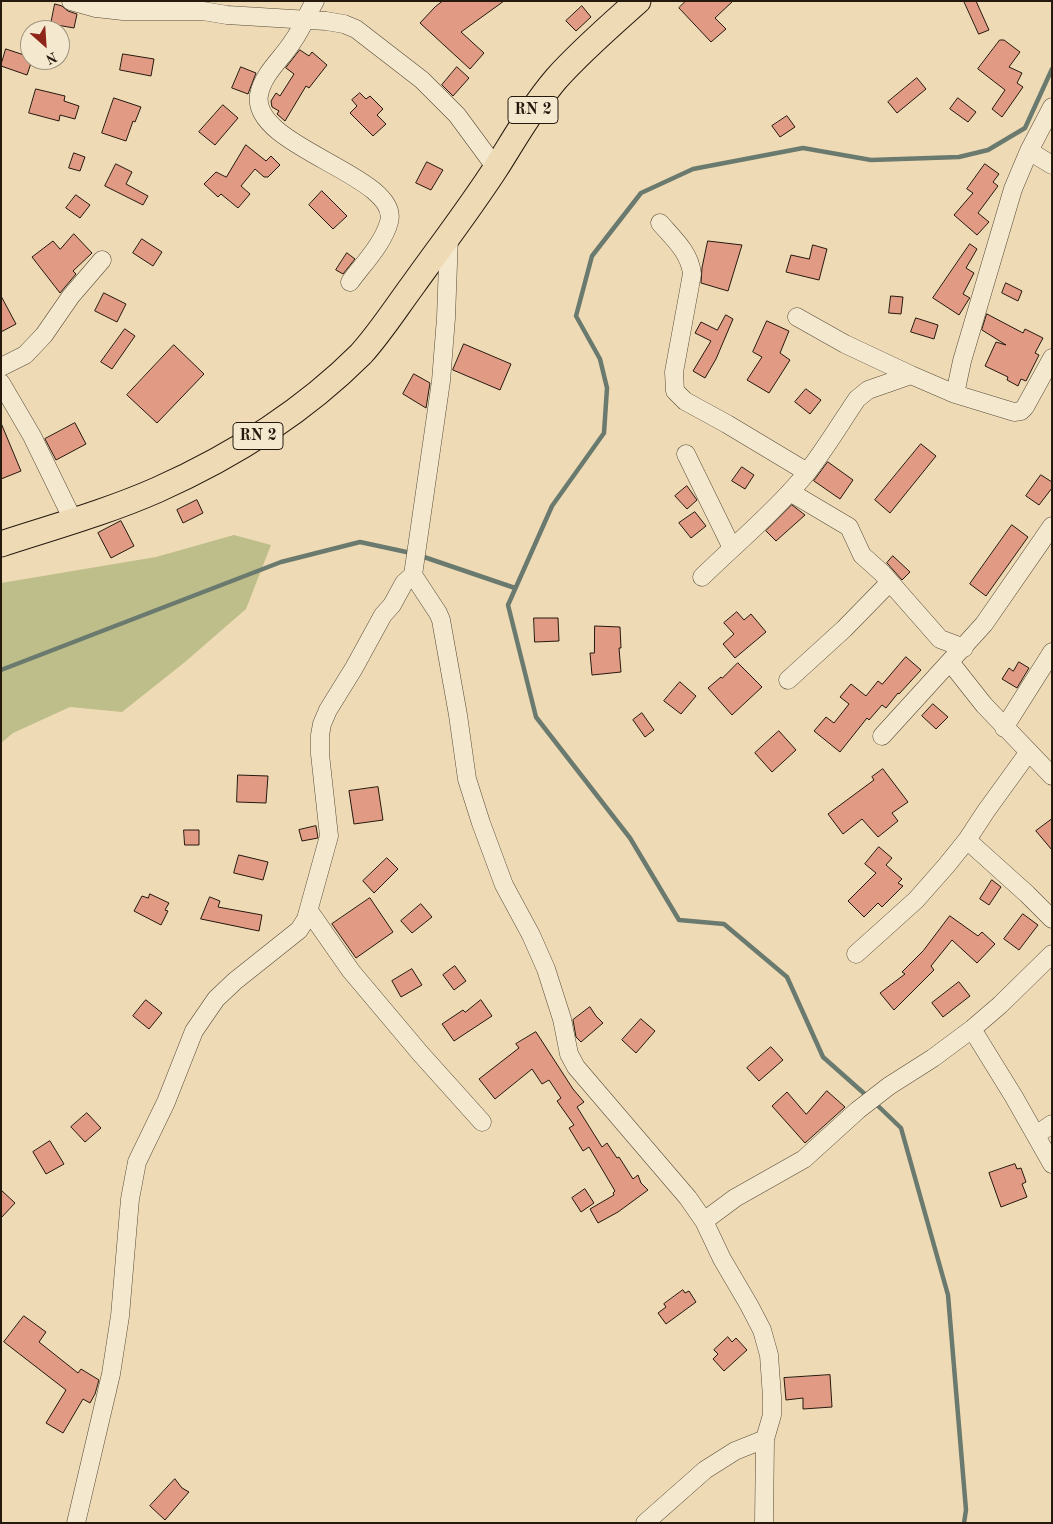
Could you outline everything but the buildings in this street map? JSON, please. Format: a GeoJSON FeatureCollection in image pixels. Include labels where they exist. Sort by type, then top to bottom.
{"type":"FeatureCollection","features":[{"type":"Feature","properties":{"kind":"highway","name":"RN 2"},"geometry":{"type":"LineString","coordinates":[[1,544],[156,490],[196,471],[238,448],[298,409],[332,381],[362,352],[449,236],[496,168],[518,131],[556,79],[638,1]]}},
{"type":"Feature","properties":{"kind":"street"},"geometry":{"type":"LineString","coordinates":[[71,1],[96,8],[123,11],[203,12],[344,24],[356,29],[422,80],[457,115],[496,168]]}},
{"type":"Feature","properties":{"kind":"street"},"geometry":{"type":"LineString","coordinates":[[315,1],[294,41],[263,81],[259,96],[260,109],[267,120],[285,135],[370,187],[387,205],[390,212],[389,222],[381,240],[350,282]]}},
{"type":"Feature","properties":{"kind":"street"},"geometry":{"type":"LineString","coordinates":[[955,394],[962,361],[1013,189],[1029,151],[1052,107]]}},
{"type":"Feature","properties":{"kind":"street"},"geometry":{"type":"LineString","coordinates":[[1029,151],[1052,165]]}},
{"type":"Feature","properties":{"kind":"street"},"geometry":{"type":"LineString","coordinates":[[660,223],[683,250],[691,263],[692,274],[674,372],[676,391],[685,401],[807,472]]}},
{"type":"Feature","properties":{"kind":"street"},"geometry":{"type":"LineString","coordinates":[[449,236],[446,318],[440,381],[413,575],[441,620],[468,779],[481,823],[504,885],[531,935],[546,969],[562,1019],[569,1054],[576,1067],[688,1198],[704,1221],[722,1259],[762,1330],[769,1355],[772,1397],[772,1415],[765,1439],[764,1523]]}},
{"type":"Feature","properties":{"kind":"street"},"geometry":{"type":"LineString","coordinates":[[1,367],[25,355],[44,336],[71,296],[102,260]]}},
{"type":"Feature","properties":{"kind":"street"},"geometry":{"type":"LineString","coordinates":[[797,317],[845,344],[910,375],[955,394],[1014,412],[1025,408],[1052,358]]}},
{"type":"Feature","properties":{"kind":"street"},"geometry":{"type":"LineString","coordinates":[[702,577],[753,531],[790,492],[807,472],[857,399],[868,390],[910,375]]}},
{"type":"Feature","properties":{"kind":"street"},"geometry":{"type":"LineString","coordinates":[[1,383],[32,436],[73,520]]}},
{"type":"Feature","properties":{"kind":"street"},"geometry":{"type":"LineString","coordinates":[[686,454],[732,548]]}},
{"type":"Feature","properties":{"kind":"street"},"geometry":{"type":"LineString","coordinates":[[790,492],[849,527],[862,555],[890,582],[940,639],[964,648]]}},
{"type":"Feature","properties":{"kind":"street"},"geometry":{"type":"LineString","coordinates":[[882,736],[984,624],[1052,526]]}},
{"type":"Feature","properties":{"kind":"street"},"geometry":{"type":"LineString","coordinates":[[76,1523],[111,1374],[120,1316],[130,1199],[137,1162],[166,1102],[194,1031],[216,999],[300,930],[309,912],[329,836],[320,748],[322,724],[328,710],[383,615],[392,605],[404,583],[413,575]]}},
{"type":"Feature","properties":{"kind":"street"},"geometry":{"type":"LineString","coordinates":[[788,680],[844,629],[890,582]]}},
{"type":"Feature","properties":{"kind":"street"},"geometry":{"type":"LineString","coordinates":[[1004,728],[1052,652]]}},
{"type":"Feature","properties":{"kind":"street"},"geometry":{"type":"LineString","coordinates":[[950,662],[1004,728],[1052,776]]}},
{"type":"Feature","properties":{"kind":"street"},"geometry":{"type":"LineString","coordinates":[[856,954],[916,900],[967,840],[1028,753]]}},
{"type":"Feature","properties":{"kind":"street"},"geometry":{"type":"LineString","coordinates":[[967,840],[1052,919]]}},
{"type":"Feature","properties":{"kind":"street"},"geometry":{"type":"LineString","coordinates":[[309,912],[351,971],[420,1053],[482,1122]]}},
{"type":"Feature","properties":{"kind":"street"},"geometry":{"type":"LineString","coordinates":[[704,1221],[736,1198],[804,1159],[858,1110],[889,1086],[933,1058],[972,1029],[1000,1005],[1052,954]]}},
{"type":"Feature","properties":{"kind":"street"},"geometry":{"type":"LineString","coordinates":[[972,1029],[1052,1164]]}},
{"type":"Feature","properties":{"kind":"street"},"geometry":{"type":"LineString","coordinates":[[1036,1135],[1052,1124]]}},
{"type":"Feature","properties":{"kind":"street"},"geometry":{"type":"LineString","coordinates":[[645,1523],[705,1470],[735,1451],[765,1439]]}},
{"type":"Feature","properties":{"kind":"green space"},"geometry":{"type":"Polygon","coordinates":[[[234,535],[271,545],[246,609],[185,662],[122,712],[70,707],[13,733],[1,743],[1,583],[156,557],[234,535]]]}},
{"type":"Feature","properties":{"kind":"waterway"},"geometry":{"type":"LineString","coordinates":[[867,1096],[823,1057],[787,977],[724,924],[679,920],[630,838],[536,717],[508,605],[552,506],[604,433],[607,388],[600,359],[576,316],[592,256],[641,193],[693,169],[803,148],[871,160],[959,157],[988,150],[1025,128],[1052,69]]}},
{"type":"Feature","properties":{"kind":"waterway"},"geometry":{"type":"LineString","coordinates":[[1,670],[281,562],[360,542],[411,553]]}},
{"type":"Feature","properties":{"kind":"waterway"},"geometry":{"type":"LineString","coordinates":[[421,556],[515,588]]}},
{"type":"Feature","properties":{"kind":"waterway"},"geometry":{"type":"LineString","coordinates":[[875,1103],[901,1128],[948,1295],[966,1510],[964,1523]]}}]}
